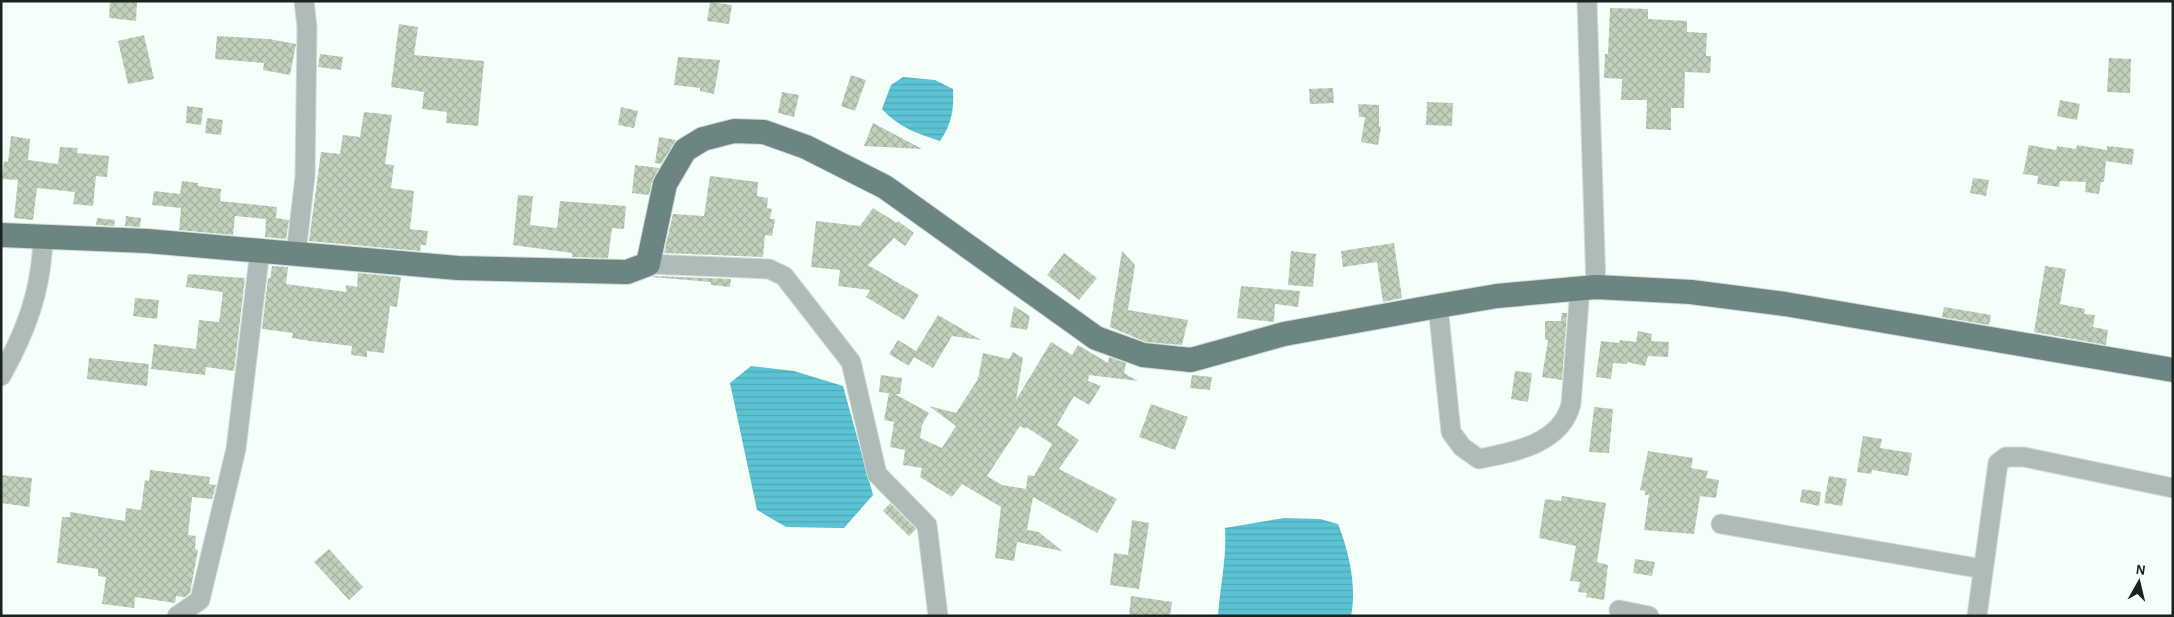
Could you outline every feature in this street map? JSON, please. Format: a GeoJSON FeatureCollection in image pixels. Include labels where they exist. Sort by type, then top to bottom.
{"type":"FeatureCollection","features":[{"type":"Feature","properties":{"kind":"main road"},"geometry":{"type":"LineString","coordinates":[[1,235],[260,250],[458,268],[627,272],[648,264],[665,184],[685,150],[703,139],[734,131],[764,132],[806,147],[885,187],[1096,338],[1143,355],[1191,360],[1284,334],[1438,306],[1496,296],[1588,288],[1691,292],[1785,304],[2173,370]]}},
{"type":"Feature","properties":{"kind":"street"},"geometry":{"type":"LineString","coordinates":[[296,253],[305,177],[307,27],[304,1]]}},
{"type":"Feature","properties":{"kind":"street"},"geometry":{"type":"LineString","coordinates":[[1438,306],[1451,432],[1462,447],[1479,459],[1523,450],[1544,438],[1561,425],[1568,415],[1571,404],[1588,288],[1587,1]]}},
{"type":"Feature","properties":{"kind":"street"},"geometry":{"type":"LineString","coordinates":[[1,376],[30,318],[42,259],[43,236]]}},
{"type":"Feature","properties":{"kind":"street"},"geometry":{"type":"LineString","coordinates":[[177,616],[200,600],[236,449],[260,250]]}},
{"type":"Feature","properties":{"kind":"street"},"geometry":{"type":"LineString","coordinates":[[648,264],[769,269],[784,276],[851,362],[877,474],[927,525],[938,616]]}},
{"type":"Feature","properties":{"kind":"street"},"geometry":{"type":"LineString","coordinates":[[1977,616],[1998,463],[2006,457],[2024,457],[2173,488]]}},
{"type":"Feature","properties":{"kind":"street"},"geometry":{"type":"LineString","coordinates":[[1721,524],[1983,569]]}},
{"type":"Feature","properties":{"kind":"street"},"geometry":{"type":"LineString","coordinates":[[1618,610],[1649,616]]}},
{"type":"Feature","properties":{"kind":"water"},"geometry":{"type":"Polygon","coordinates":[[[903,77],[935,80],[953,89],[951,116],[947,129],[940,141],[916,133],[895,121],[882,109],[891,85],[903,77]]]}},
{"type":"Feature","properties":{"kind":"water"},"geometry":{"type":"Polygon","coordinates":[[[751,366],[794,371],[843,386],[873,495],[844,528],[786,527],[757,510],[730,383],[751,366]]]}},
{"type":"Feature","properties":{"kind":"water"},"geometry":{"type":"Polygon","coordinates":[[[1284,518],[1320,519],[1338,524],[1346,546],[1351,569],[1353,605],[1351,616],[1218,616],[1224,561],[1225,528],[1284,518]]]}},
{"type":"Feature","properties":{"kind":"building"},"geometry":{"type":"Polygon","coordinates":[[[110,1],[137,1],[136,21],[109,18],[110,1]]]}},
{"type":"Feature","properties":{"kind":"building"},"geometry":{"type":"Polygon","coordinates":[[[710,2],[732,5],[729,24],[707,21],[710,2]]]}},
{"type":"Feature","properties":{"kind":"building"},"geometry":{"type":"Polygon","coordinates":[[[1610,8],[1648,9],[1648,19],[1687,21],[1687,32],[1707,33],[1706,56],[1711,56],[1710,73],[1685,72],[1684,108],[1671,108],[1671,130],[1646,129],[1647,100],[1621,100],[1622,79],[1604,78],[1605,54],[1608,54],[1610,8]]]}},
{"type":"Feature","properties":{"kind":"building"},"geometry":{"type":"Polygon","coordinates":[[[399,24],[418,27],[414,55],[484,61],[478,126],[446,123],[447,112],[422,109],[424,92],[391,87],[399,24]]]}},
{"type":"Feature","properties":{"kind":"building"},"geometry":{"type":"Polygon","coordinates":[[[144,35],[154,79],[128,84],[118,41],[144,35]]]}},
{"type":"Feature","properties":{"kind":"building"},"geometry":{"type":"Polygon","coordinates":[[[217,36],[269,39],[296,44],[290,75],[263,70],[264,63],[215,59],[217,36]]]}},
{"type":"Feature","properties":{"kind":"building"},"geometry":{"type":"Polygon","coordinates":[[[320,54],[343,57],[341,70],[318,67],[320,54]]]}},
{"type":"Feature","properties":{"kind":"building"},"geometry":{"type":"Polygon","coordinates":[[[678,57],[720,60],[714,94],[700,91],[700,88],[674,85],[678,57]]]}},
{"type":"Feature","properties":{"kind":"building"},"geometry":{"type":"Polygon","coordinates":[[[2109,58],[2131,59],[2130,93],[2107,92],[2109,58]]]}},
{"type":"Feature","properties":{"kind":"building"},"geometry":{"type":"Polygon","coordinates":[[[851,75],[866,80],[855,111],[841,106],[851,75]]]}},
{"type":"Feature","properties":{"kind":"building"},"geometry":{"type":"Polygon","coordinates":[[[1333,88],[1334,103],[1310,104],[1309,89],[1333,88]]]}},
{"type":"Feature","properties":{"kind":"building"},"geometry":{"type":"Polygon","coordinates":[[[782,92],[799,95],[794,117],[778,113],[782,92]]]}},
{"type":"Feature","properties":{"kind":"building"},"geometry":{"type":"Polygon","coordinates":[[[2060,100],[2080,104],[2077,120],[2057,116],[2060,100]]]}},
{"type":"Feature","properties":{"kind":"building"},"geometry":{"type":"Polygon","coordinates":[[[1427,102],[1453,103],[1452,126],[1426,125],[1427,102]]]}},
{"type":"Feature","properties":{"kind":"building"},"geometry":{"type":"Polygon","coordinates":[[[1358,104],[1379,105],[1379,127],[1381,127],[1378,145],[1361,142],[1365,117],[1359,117],[1358,104]]]}},
{"type":"Feature","properties":{"kind":"building"},"geometry":{"type":"Polygon","coordinates":[[[187,106],[203,108],[201,125],[186,123],[187,106]]]}},
{"type":"Feature","properties":{"kind":"building"},"geometry":{"type":"Polygon","coordinates":[[[621,107],[638,111],[634,128],[618,125],[621,107]]]}},
{"type":"Feature","properties":{"kind":"building"},"geometry":{"type":"Polygon","coordinates":[[[364,112],[392,115],[385,164],[394,165],[391,188],[414,191],[410,229],[428,231],[426,245],[421,245],[420,251],[309,241],[321,152],[340,154],[343,135],[360,137],[364,112]]]}},
{"type":"Feature","properties":{"kind":"building"},"geometry":{"type":"Polygon","coordinates":[[[207,118],[223,120],[221,135],[205,133],[207,118]]]}},
{"type":"Feature","properties":{"kind":"building"},"geometry":{"type":"Polygon","coordinates":[[[873,123],[922,149],[864,146],[873,123]]]}},
{"type":"Feature","properties":{"kind":"building"},"geometry":{"type":"Polygon","coordinates":[[[11,136],[30,139],[28,160],[58,164],[60,147],[78,148],[77,153],[109,156],[107,177],[96,176],[93,206],[73,204],[75,192],[37,188],[33,220],[14,218],[18,180],[2,179],[4,161],[8,162],[11,136]]]}},
{"type":"Feature","properties":{"kind":"building"},"geometry":{"type":"Polygon","coordinates":[[[659,137],[676,140],[661,164],[655,163],[659,137]]]}},
{"type":"Feature","properties":{"kind":"building"},"geometry":{"type":"Polygon","coordinates":[[[2029,145],[2056,150],[2057,146],[2076,149],[2077,145],[2107,150],[2107,146],[2134,149],[2132,165],[2106,161],[2104,182],[2101,182],[2099,194],[2085,192],[2086,182],[2060,181],[2059,187],[2037,184],[2038,176],[2023,174],[2029,145]]]}},
{"type":"Feature","properties":{"kind":"building"},"geometry":{"type":"Polygon","coordinates":[[[635,165],[659,168],[652,181],[649,195],[632,193],[635,165]]]}},
{"type":"Feature","properties":{"kind":"building"},"geometry":{"type":"Polygon","coordinates":[[[710,176],[758,182],[757,196],[768,198],[767,208],[772,209],[770,219],[775,219],[772,236],[765,235],[763,257],[664,253],[673,214],[704,216],[710,176]]]}},
{"type":"Feature","properties":{"kind":"building"},"geometry":{"type":"Polygon","coordinates":[[[1973,178],[1989,180],[1986,196],[1970,193],[1973,178]]]}},
{"type":"Feature","properties":{"kind":"building"},"geometry":{"type":"Polygon","coordinates":[[[182,181],[198,183],[198,186],[221,189],[220,201],[277,207],[276,218],[289,220],[286,239],[265,237],[266,219],[235,216],[233,235],[179,230],[181,208],[152,205],[154,191],[180,194],[182,181]]]}},
{"type":"Feature","properties":{"kind":"building"},"geometry":{"type":"Polygon","coordinates":[[[518,195],[533,196],[530,225],[557,228],[560,201],[626,206],[624,229],[612,228],[608,258],[572,257],[572,253],[513,245],[518,195]]]}},
{"type":"Feature","properties":{"kind":"building"},"geometry":{"type":"Polygon","coordinates":[[[873,208],[897,223],[898,221],[914,233],[905,246],[894,238],[868,265],[919,295],[904,320],[866,297],[870,290],[838,286],[840,270],[811,267],[816,221],[860,226],[873,208]]]}},
{"type":"Feature","properties":{"kind":"building"},"geometry":{"type":"Polygon","coordinates":[[[126,216],[141,218],[140,227],[125,226],[126,216]]]}},
{"type":"Feature","properties":{"kind":"building"},"geometry":{"type":"Polygon","coordinates":[[[97,218],[115,220],[114,226],[96,225],[97,218]]]}},
{"type":"Feature","properties":{"kind":"building"},"geometry":{"type":"Polygon","coordinates":[[[1394,243],[1402,298],[1383,302],[1377,262],[1343,267],[1341,251],[1394,243]]]}},
{"type":"Feature","properties":{"kind":"building"},"geometry":{"type":"Polygon","coordinates":[[[1122,251],[1135,265],[1128,310],[1188,320],[1182,345],[1146,342],[1110,327],[1122,251]]]}},
{"type":"Feature","properties":{"kind":"building"},"geometry":{"type":"Polygon","coordinates":[[[1291,251],[1316,254],[1313,287],[1288,285],[1291,251]]]}},
{"type":"Feature","properties":{"kind":"building"},"geometry":{"type":"Polygon","coordinates":[[[1064,253],[1097,278],[1079,300],[1047,275],[1064,253]]]}},
{"type":"Feature","properties":{"kind":"building"},"geometry":{"type":"Polygon","coordinates":[[[272,266],[288,267],[286,284],[346,292],[346,285],[357,287],[358,273],[401,277],[397,307],[390,306],[384,353],[367,351],[367,357],[351,355],[352,346],[292,338],[293,333],[262,329],[268,278],[270,279],[272,266]]]}},
{"type":"Feature","properties":{"kind":"building"},"geometry":{"type":"Polygon","coordinates":[[[2045,266],[2066,269],[2060,304],[2085,309],[2084,314],[2095,315],[2093,327],[2108,330],[2106,345],[2034,332],[2045,266]]]}},
{"type":"Feature","properties":{"kind":"building"},"geometry":{"type":"Polygon","coordinates":[[[188,274],[245,278],[234,371],[206,367],[205,375],[151,369],[154,344],[196,349],[199,320],[219,322],[223,292],[186,287],[188,274]]]}},
{"type":"Feature","properties":{"kind":"building"},"geometry":{"type":"Polygon","coordinates":[[[652,277],[731,279],[730,287],[711,285],[711,282],[652,277]]]}},
{"type":"Feature","properties":{"kind":"building"},"geometry":{"type":"Polygon","coordinates":[[[1241,286],[1300,291],[1298,307],[1275,304],[1274,322],[1237,318],[1241,286]]]}},
{"type":"Feature","properties":{"kind":"building"},"geometry":{"type":"Polygon","coordinates":[[[135,298],[159,300],[157,319],[133,316],[135,298]]]}},
{"type":"Feature","properties":{"kind":"building"},"geometry":{"type":"Polygon","coordinates":[[[1014,306],[1030,316],[1027,330],[1010,327],[1014,306]]]}},
{"type":"Feature","properties":{"kind":"building"},"geometry":{"type":"Polygon","coordinates":[[[1944,307],[1991,315],[1989,325],[1942,317],[1944,307]]]}},
{"type":"Feature","properties":{"kind":"building"},"geometry":{"type":"Polygon","coordinates":[[[1562,313],[1567,313],[1562,380],[1542,377],[1548,340],[1545,340],[1545,321],[1561,321],[1562,313]]]}},
{"type":"Feature","properties":{"kind":"building"},"geometry":{"type":"Polygon","coordinates":[[[938,315],[981,340],[952,336],[933,368],[914,357],[909,366],[889,354],[898,340],[916,351],[938,315]]]}},
{"type":"Feature","properties":{"kind":"building"},"geometry":{"type":"Polygon","coordinates":[[[1638,331],[1652,334],[1651,341],[1669,342],[1668,357],[1648,356],[1645,366],[1627,362],[1627,364],[1613,363],[1611,379],[1596,377],[1601,341],[1619,343],[1620,340],[1636,342],[1638,331]]]}},
{"type":"Feature","properties":{"kind":"building"},"geometry":{"type":"Polygon","coordinates":[[[1051,342],[1072,355],[1078,345],[1108,363],[1109,357],[1126,363],[1124,373],[1138,381],[1089,375],[1088,381],[1101,386],[1089,405],[1074,396],[1057,425],[1079,440],[1059,469],[1117,499],[1097,533],[1033,497],[1027,530],[1039,532],[1062,551],[1017,542],[1014,561],[995,558],[1001,507],[962,484],[952,497],[920,477],[922,468],[903,465],[905,450],[890,447],[894,422],[884,420],[889,393],[879,392],[881,375],[902,378],[900,394],[895,394],[929,413],[922,425],[920,438],[942,448],[956,426],[929,406],[956,413],[978,379],[983,353],[1009,359],[1013,352],[1023,358],[1016,400],[1051,342]],[[1020,426],[987,476],[1002,485],[1026,489],[1028,475],[1034,476],[1052,444],[1026,427],[1025,429],[1020,426]]]}},
{"type":"Feature","properties":{"kind":"building"},"geometry":{"type":"Polygon","coordinates":[[[89,358],[149,364],[147,386],[87,379],[89,358]]]}},
{"type":"Feature","properties":{"kind":"building"},"geometry":{"type":"Polygon","coordinates":[[[1515,371],[1532,373],[1528,402],[1511,399],[1515,371]]]}},
{"type":"Feature","properties":{"kind":"building"},"geometry":{"type":"Polygon","coordinates":[[[1192,375],[1212,377],[1210,390],[1190,388],[1192,375]]]}},
{"type":"Feature","properties":{"kind":"building"},"geometry":{"type":"Polygon","coordinates":[[[1151,404],[1188,417],[1175,450],[1139,437],[1151,404]]]}},
{"type":"Feature","properties":{"kind":"building"},"geometry":{"type":"Polygon","coordinates":[[[1594,407],[1613,409],[1609,453],[1589,452],[1594,407]]]}},
{"type":"Feature","properties":{"kind":"building"},"geometry":{"type":"Polygon","coordinates":[[[1863,436],[1882,439],[1880,448],[1912,453],[1908,476],[1872,470],[1871,474],[1857,472],[1863,436]]]}},
{"type":"Feature","properties":{"kind":"building"},"geometry":{"type":"Polygon","coordinates":[[[1648,451],[1693,458],[1691,468],[1708,471],[1706,478],[1719,480],[1716,498],[1700,496],[1694,534],[1644,530],[1649,495],[1645,495],[1645,491],[1640,490],[1648,451]]]}},
{"type":"Feature","properties":{"kind":"building"},"geometry":{"type":"Polygon","coordinates":[[[150,470],[210,477],[209,484],[216,485],[212,499],[192,497],[188,535],[196,536],[195,549],[198,550],[190,593],[185,597],[176,596],[175,603],[135,597],[134,608],[102,604],[106,577],[98,576],[98,569],[57,563],[62,517],[70,517],[70,512],[125,521],[126,508],[141,510],[145,480],[149,481],[150,470]]]}},
{"type":"Feature","properties":{"kind":"building"},"geometry":{"type":"Polygon","coordinates":[[[1,475],[32,478],[29,507],[1,503],[1,475]]]}},
{"type":"Feature","properties":{"kind":"building"},"geometry":{"type":"Polygon","coordinates":[[[1829,476],[1847,479],[1842,506],[1824,503],[1829,476]]]}},
{"type":"Feature","properties":{"kind":"building"},"geometry":{"type":"Polygon","coordinates":[[[1802,489],[1821,492],[1819,506],[1800,502],[1802,489]]]}},
{"type":"Feature","properties":{"kind":"building"},"geometry":{"type":"Polygon","coordinates":[[[1562,496],[1606,503],[1597,562],[1608,565],[1604,600],[1586,597],[1587,593],[1578,592],[1580,582],[1570,581],[1576,546],[1539,538],[1545,499],[1561,501],[1562,496]]]}},
{"type":"Feature","properties":{"kind":"building"},"geometry":{"type":"Polygon","coordinates":[[[890,503],[916,529],[909,536],[883,511],[890,503]]]}},
{"type":"Feature","properties":{"kind":"building"},"geometry":{"type":"Polygon","coordinates":[[[1132,520],[1149,523],[1139,589],[1110,585],[1114,553],[1128,555],[1132,520]]]}},
{"type":"Feature","properties":{"kind":"building"},"geometry":{"type":"Polygon","coordinates":[[[329,549],[363,587],[349,600],[314,562],[329,549]]]}},
{"type":"Feature","properties":{"kind":"building"},"geometry":{"type":"Polygon","coordinates":[[[1635,559],[1655,562],[1652,576],[1633,573],[1635,559]]]}},
{"type":"Feature","properties":{"kind":"building"},"geometry":{"type":"Polygon","coordinates":[[[1131,596],[1172,602],[1170,616],[1129,616],[1131,596]]]}}]}
